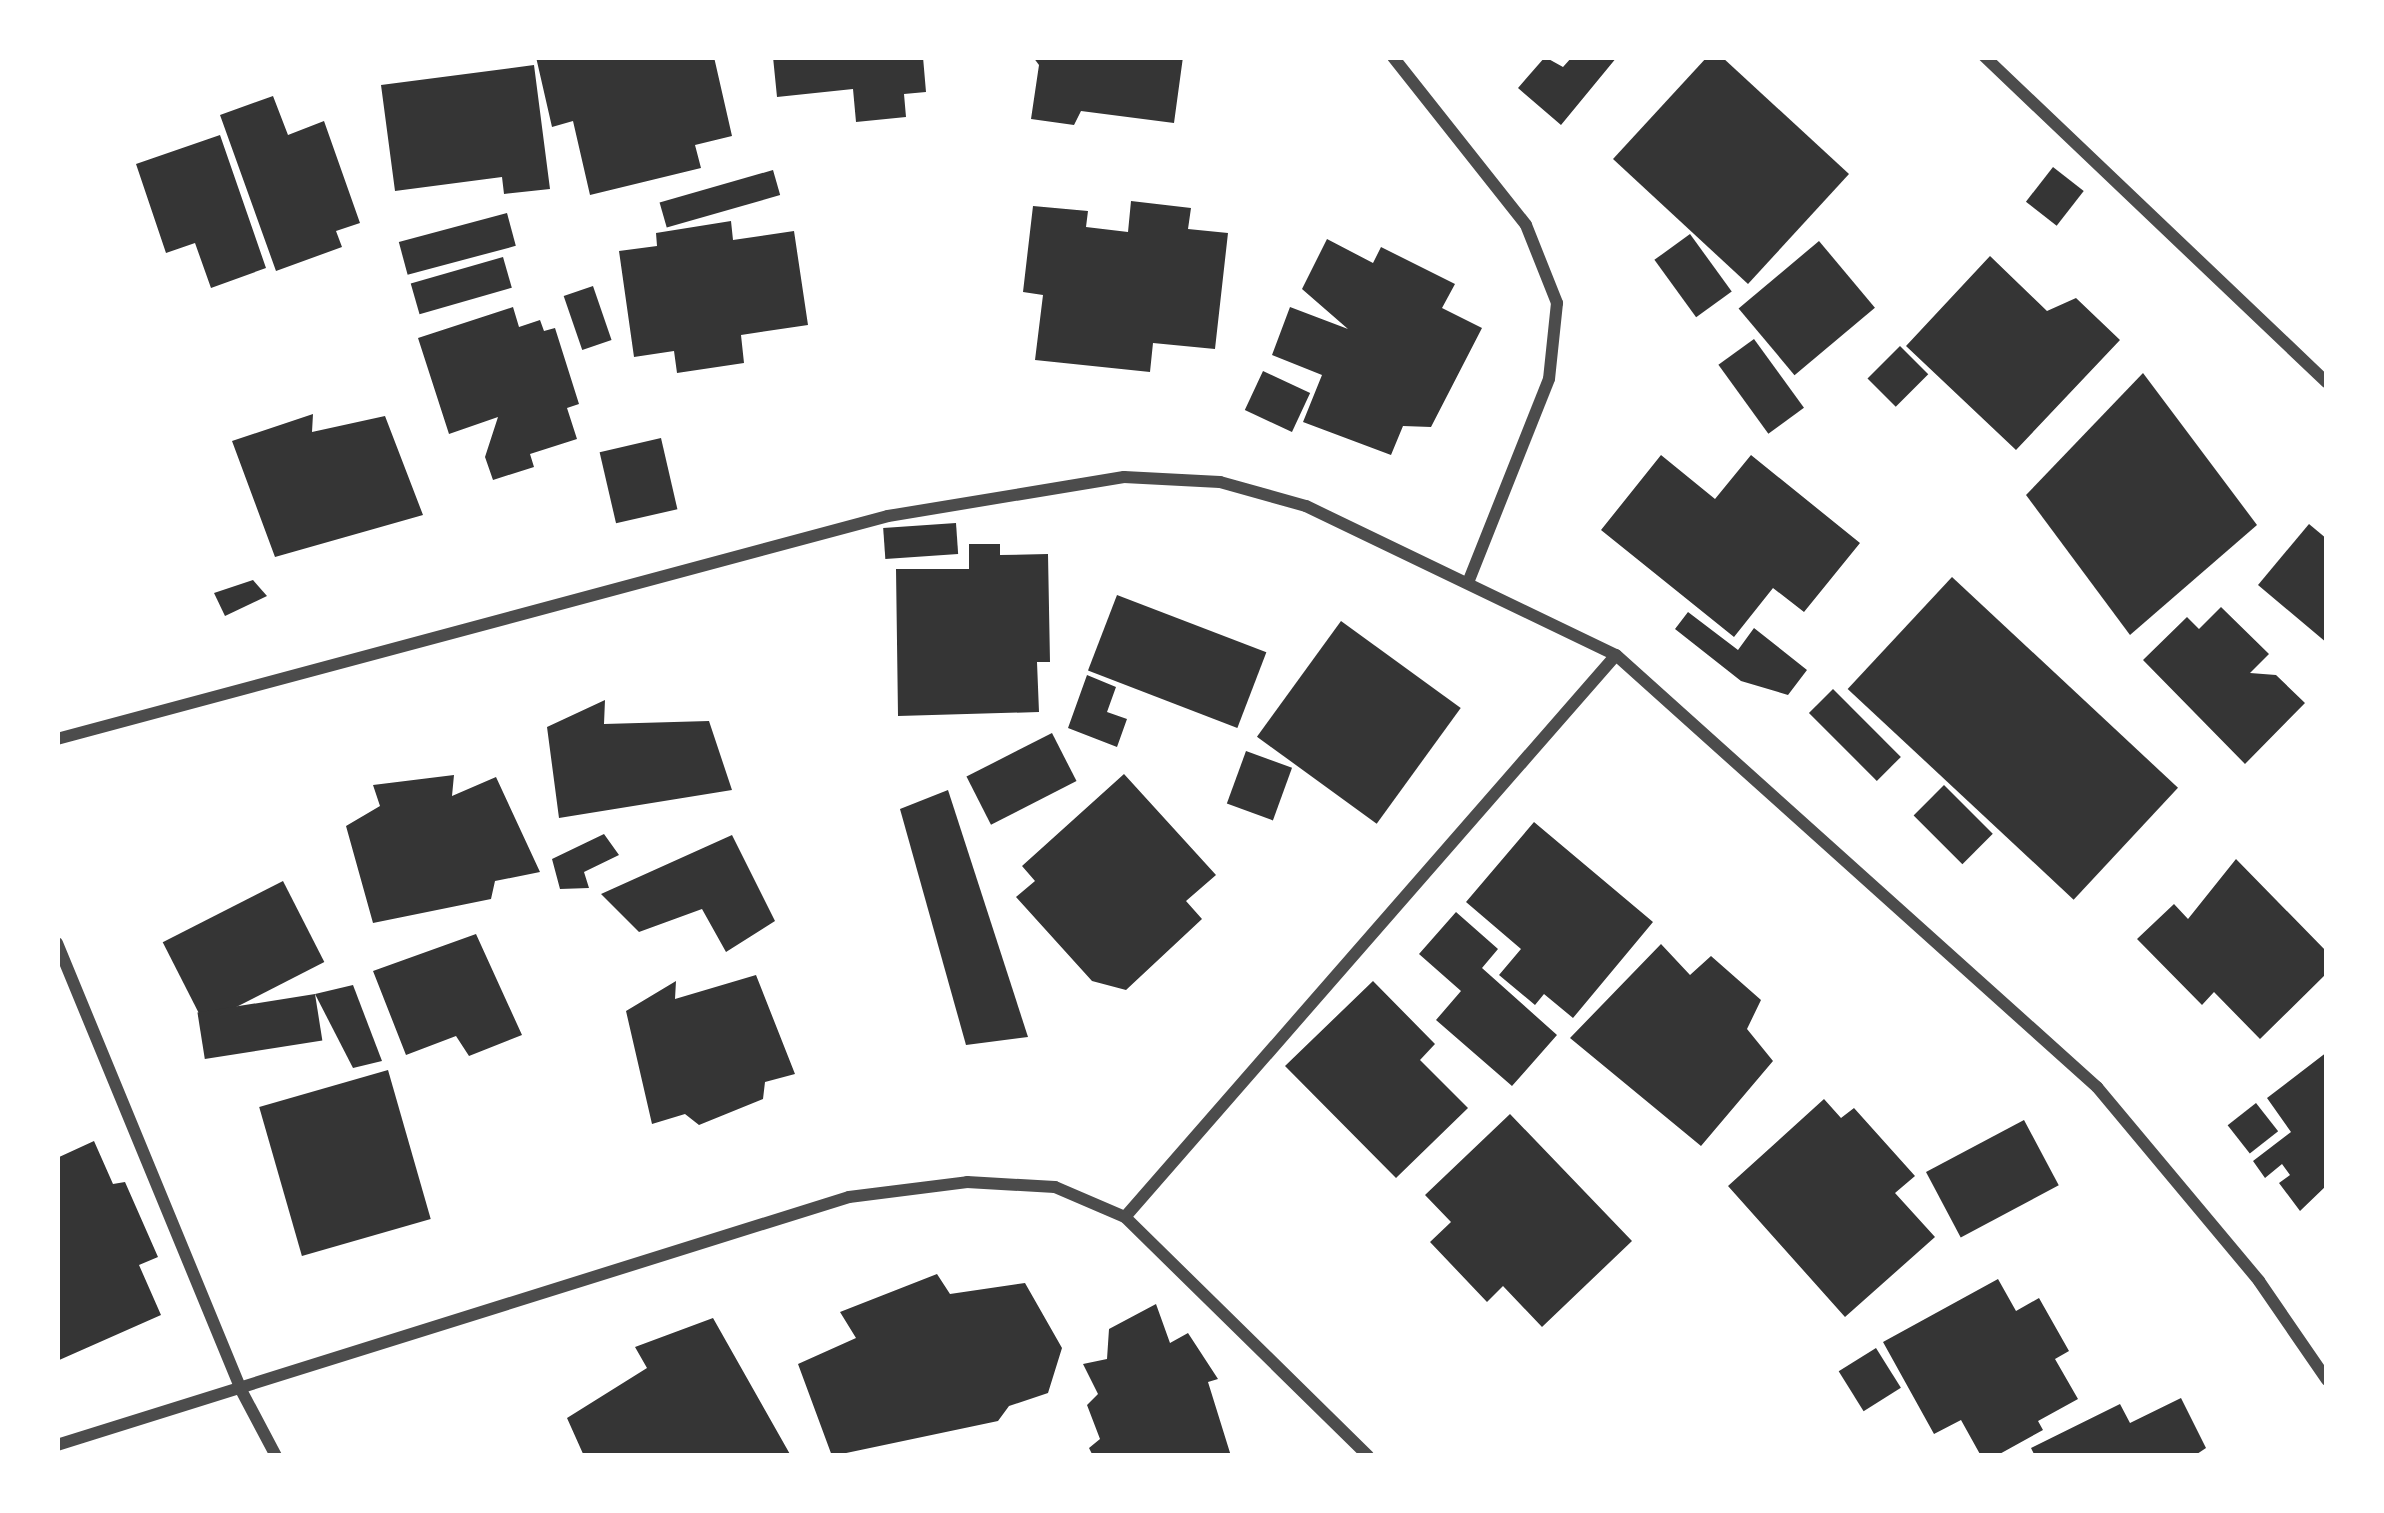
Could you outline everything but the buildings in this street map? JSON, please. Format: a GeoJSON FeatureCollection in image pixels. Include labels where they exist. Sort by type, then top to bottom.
{"type":"FeatureCollection","features":[{"type":"Feature","properties":{"kind":"street"},"geometry":{"type":"LineString","coordinates":[[1393,57],[1526,225],[1557,303],[1549,379],[1469,580]]}},
{"type":"Feature","properties":{"kind":"street"},"geometry":{"type":"LineString","coordinates":[[1985,57],[2327,383]]}},
{"type":"Feature","properties":{"kind":"street"},"geometry":{"type":"LineString","coordinates":[[57,740],[888,515],[1124,477],[1220,482],[1306,506],[1469,580],[1616,655],[2097,1087],[2259,1281],[2327,1380]]}},
{"type":"Feature","properties":{"kind":"street"},"geometry":{"type":"LineString","coordinates":[[1125,1217],[1616,655]]}},
{"type":"Feature","properties":{"kind":"street"},"geometry":{"type":"LineString","coordinates":[[57,943],[240,1388],[276,1456]]}},
{"type":"Feature","properties":{"kind":"street"},"geometry":{"type":"LineString","coordinates":[[57,1445],[849,1197],[967,1182],[1055,1186],[1125,1217],[1368,1456]]}}]}
